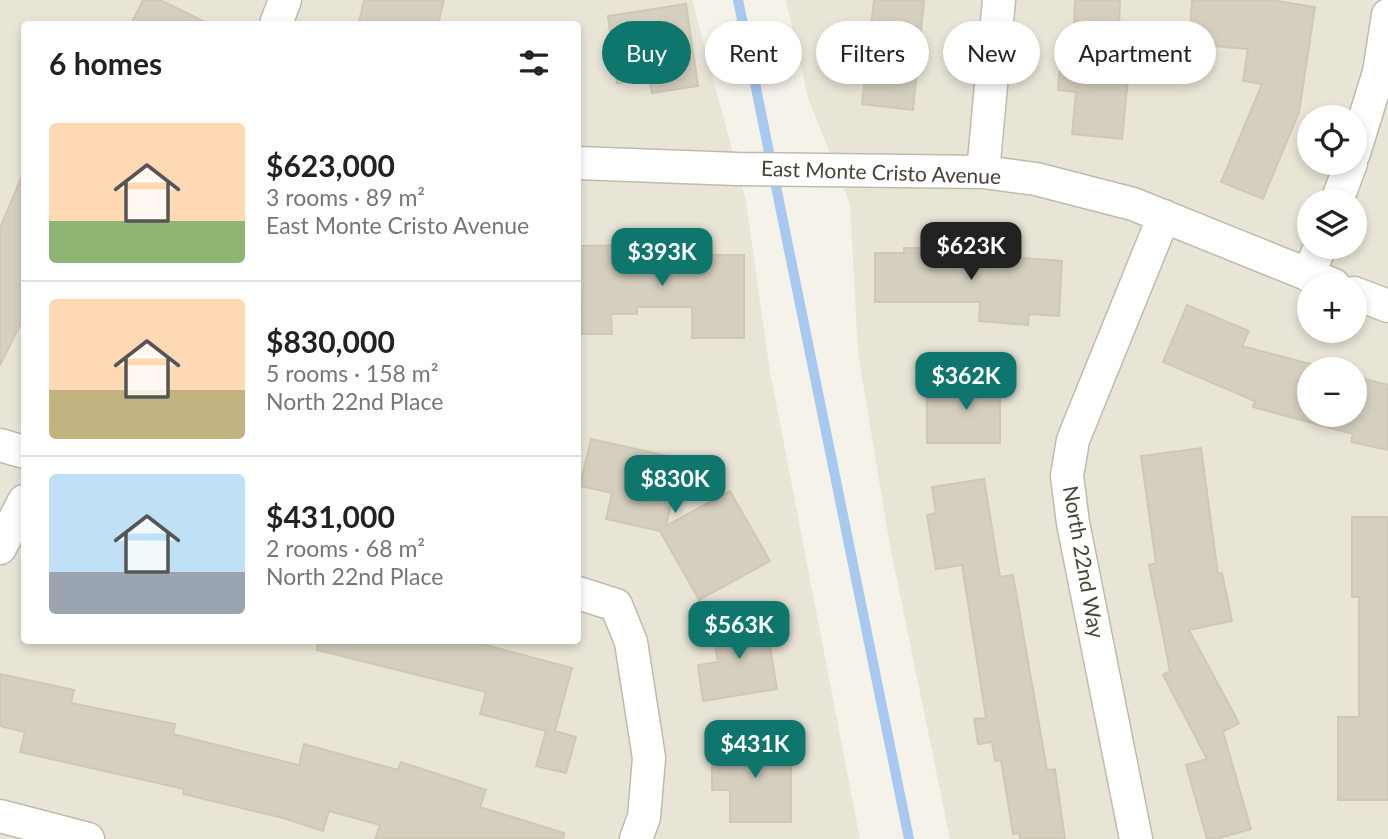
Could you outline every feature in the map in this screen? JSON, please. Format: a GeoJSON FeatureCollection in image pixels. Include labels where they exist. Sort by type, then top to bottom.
{"type":"FeatureCollection","features":[{"type":"Feature","properties":{"kind":"street"},"geometry":{"type":"LineString","coordinates":[[277,21],[285,0]]}},
{"type":"Feature","properties":{"kind":"street"},"geometry":{"type":"LineString","coordinates":[[983,172],[999,0]]}},
{"type":"Feature","properties":{"kind":"street"},"geometry":{"type":"LineString","coordinates":[[1367,111],[1379,72],[1388,15]]}},
{"type":"Feature","properties":{"kind":"street","name":"East Monte Cristo Avenue"},"geometry":{"type":"LineString","coordinates":[[581,163],[737,169],[983,172],[1036,179],[1133,204],[1321,269]]}},
{"type":"Feature","properties":{"kind":"street","name":"North 22nd Way"},"geometry":{"type":"LineString","coordinates":[[1136,839],[1073,523],[1067,476],[1073,440],[1164,216]]}},
{"type":"Feature","properties":{"kind":"street"},"geometry":{"type":"LineString","coordinates":[[1367,298],[1388,306]]}},
{"type":"Feature","properties":{"kind":"street"},"geometry":{"type":"LineString","coordinates":[[0,445],[21,451]]}},
{"type":"Feature","properties":{"kind":"street"},"geometry":{"type":"LineString","coordinates":[[0,548],[21,507]]}},
{"type":"Feature","properties":{"kind":"street"},"geometry":{"type":"LineString","coordinates":[[581,594],[616,605],[631,642],[649,758],[644,817],[636,839]]}},
{"type":"Feature","properties":{"kind":"street"},"geometry":{"type":"LineString","coordinates":[[0,816],[88,839]]}},
{"type":"Feature","properties":{"kind":"shaded area"},"geometry":{"type":"Polygon","coordinates":[[[0,0],[692,0],[705,48],[705,84],[715,84],[746,201],[769,366],[860,839],[0,839],[0,0]]]}},
{"type":"Feature","properties":{"kind":"shaded area"},"geometry":{"type":"Polygon","coordinates":[[[786,0],[1388,0],[1388,839],[950,839],[890,546],[858,353],[850,204],[808,98],[802,71],[802,21],[791,21],[786,0]]]}},
{"type":"Feature","properties":{"kind":"building"},"geometry":{"type":"Polygon","coordinates":[[[143,0],[160,0],[203,21],[132,21],[143,0]]]}},
{"type":"Feature","properties":{"kind":"building"},"geometry":{"type":"Polygon","coordinates":[[[364,0],[444,0],[439,21],[359,21],[364,0]]]}},
{"type":"Feature","properties":{"kind":"building"},"geometry":{"type":"Polygon","coordinates":[[[874,0],[924,0],[922,21],[872,21],[874,0]]]}},
{"type":"Feature","properties":{"kind":"building"},"geometry":{"type":"Polygon","coordinates":[[[1075,0],[1120,0],[1119,21],[1074,21],[1075,0]]]}},
{"type":"Feature","properties":{"kind":"building"},"geometry":{"type":"Polygon","coordinates":[[[1192,0],[1271,0],[1315,7],[1297,117],[1263,199],[1221,182],[1262,84],[1243,81],[1248,49],[1216,46],[1216,21],[1191,21],[1192,0]]]}},
{"type":"Feature","properties":{"kind":"building"},"geometry":{"type":"Polygon","coordinates":[[[686,4],[688,21],[609,21],[608,16],[686,4]]]}},
{"type":"Feature","properties":{"kind":"building"},"geometry":{"type":"Polygon","coordinates":[[[691,38],[698,86],[652,93],[650,84],[691,84],[691,38]]]}},
{"type":"Feature","properties":{"kind":"building"},"geometry":{"type":"Polygon","coordinates":[[[864,84],[916,84],[913,110],[862,104],[864,84]]]}},
{"type":"Feature","properties":{"kind":"building"},"geometry":{"type":"Polygon","coordinates":[[[1058,84],[1128,84],[1122,139],[1072,134],[1076,92],[1058,90],[1058,84]]]}},
{"type":"Feature","properties":{"kind":"building"},"geometry":{"type":"Polygon","coordinates":[[[21,178],[21,323],[0,365],[0,228],[21,178]]]}},
{"type":"Feature","properties":{"kind":"building"},"geometry":{"type":"Polygon","coordinates":[[[636,245],[636,255],[744,255],[744,338],[692,338],[692,307],[637,307],[637,314],[611,314],[612,334],[582,334],[581,246],[636,245]]]}},
{"type":"Feature","properties":{"kind":"building"},"geometry":{"type":"Polygon","coordinates":[[[904,248],[958,248],[958,253],[1062,261],[1059,316],[1029,314],[1028,325],[979,321],[980,302],[875,302],[875,253],[904,253],[904,248]]]}},
{"type":"Feature","properties":{"kind":"building"},"geometry":{"type":"Polygon","coordinates":[[[1187,305],[1249,331],[1242,346],[1297,361],[1297,419],[1253,407],[1255,401],[1163,362],[1187,305]]]}},
{"type":"Feature","properties":{"kind":"building"},"geometry":{"type":"Polygon","coordinates":[[[960,374],[1000,374],[1000,443],[927,443],[927,390],[960,390],[960,374]]]}},
{"type":"Feature","properties":{"kind":"building"},"geometry":{"type":"Polygon","coordinates":[[[1367,379],[1388,385],[1388,450],[1351,442],[1353,434],[1327,427],[1367,427],[1367,379]]]}},
{"type":"Feature","properties":{"kind":"building"},"geometry":{"type":"Polygon","coordinates":[[[591,439],[681,459],[666,526],[730,491],[770,561],[699,600],[660,531],[606,519],[612,493],[581,486],[591,439]]]}},
{"type":"Feature","properties":{"kind":"building"},"geometry":{"type":"Polygon","coordinates":[[[1201,448],[1218,574],[1222,573],[1232,621],[1189,630],[1239,723],[1223,732],[1251,829],[1216,839],[1207,839],[1186,765],[1207,759],[1163,675],[1170,671],[1149,565],[1156,563],[1141,456],[1201,448]]]}},
{"type":"Feature","properties":{"kind":"building"},"geometry":{"type":"Polygon","coordinates":[[[984,479],[1000,577],[1013,575],[1047,770],[1055,769],[1065,839],[1020,839],[1019,833],[1013,834],[1001,760],[995,761],[992,742],[978,744],[974,719],[986,718],[962,565],[936,569],[927,515],[936,513],[932,487],[984,479]]]}},
{"type":"Feature","properties":{"kind":"building"},"geometry":{"type":"Polygon","coordinates":[[[1352,517],[1388,517],[1388,800],[1338,800],[1338,717],[1359,717],[1359,597],[1352,597],[1352,517]]]}},
{"type":"Feature","properties":{"kind":"building"},"geometry":{"type":"Polygon","coordinates":[[[765,616],[777,689],[703,701],[698,665],[718,662],[712,625],[765,616]]]}},
{"type":"Feature","properties":{"kind":"building"},"geometry":{"type":"Polygon","coordinates":[[[318,644],[482,644],[572,668],[555,731],[576,737],[566,773],[536,766],[546,731],[480,714],[486,692],[317,650],[318,644]]]}},
{"type":"Feature","properties":{"kind":"building"},"geometry":{"type":"Polygon","coordinates":[[[0,674],[74,690],[71,703],[175,724],[173,734],[299,765],[304,744],[398,770],[401,762],[486,790],[480,807],[564,833],[563,839],[375,839],[380,825],[329,811],[323,831],[283,818],[183,794],[184,789],[20,752],[25,732],[0,726],[0,674]]]}},
{"type":"Feature","properties":{"kind":"building"},"geometry":{"type":"Polygon","coordinates":[[[791,742],[791,822],[730,822],[730,790],[712,790],[712,743],[791,742]]]}},
{"type":"Feature","properties":{"kind":"waterway"},"geometry":{"type":"LineString","coordinates":[[738,0],[909,839]]}}]}
